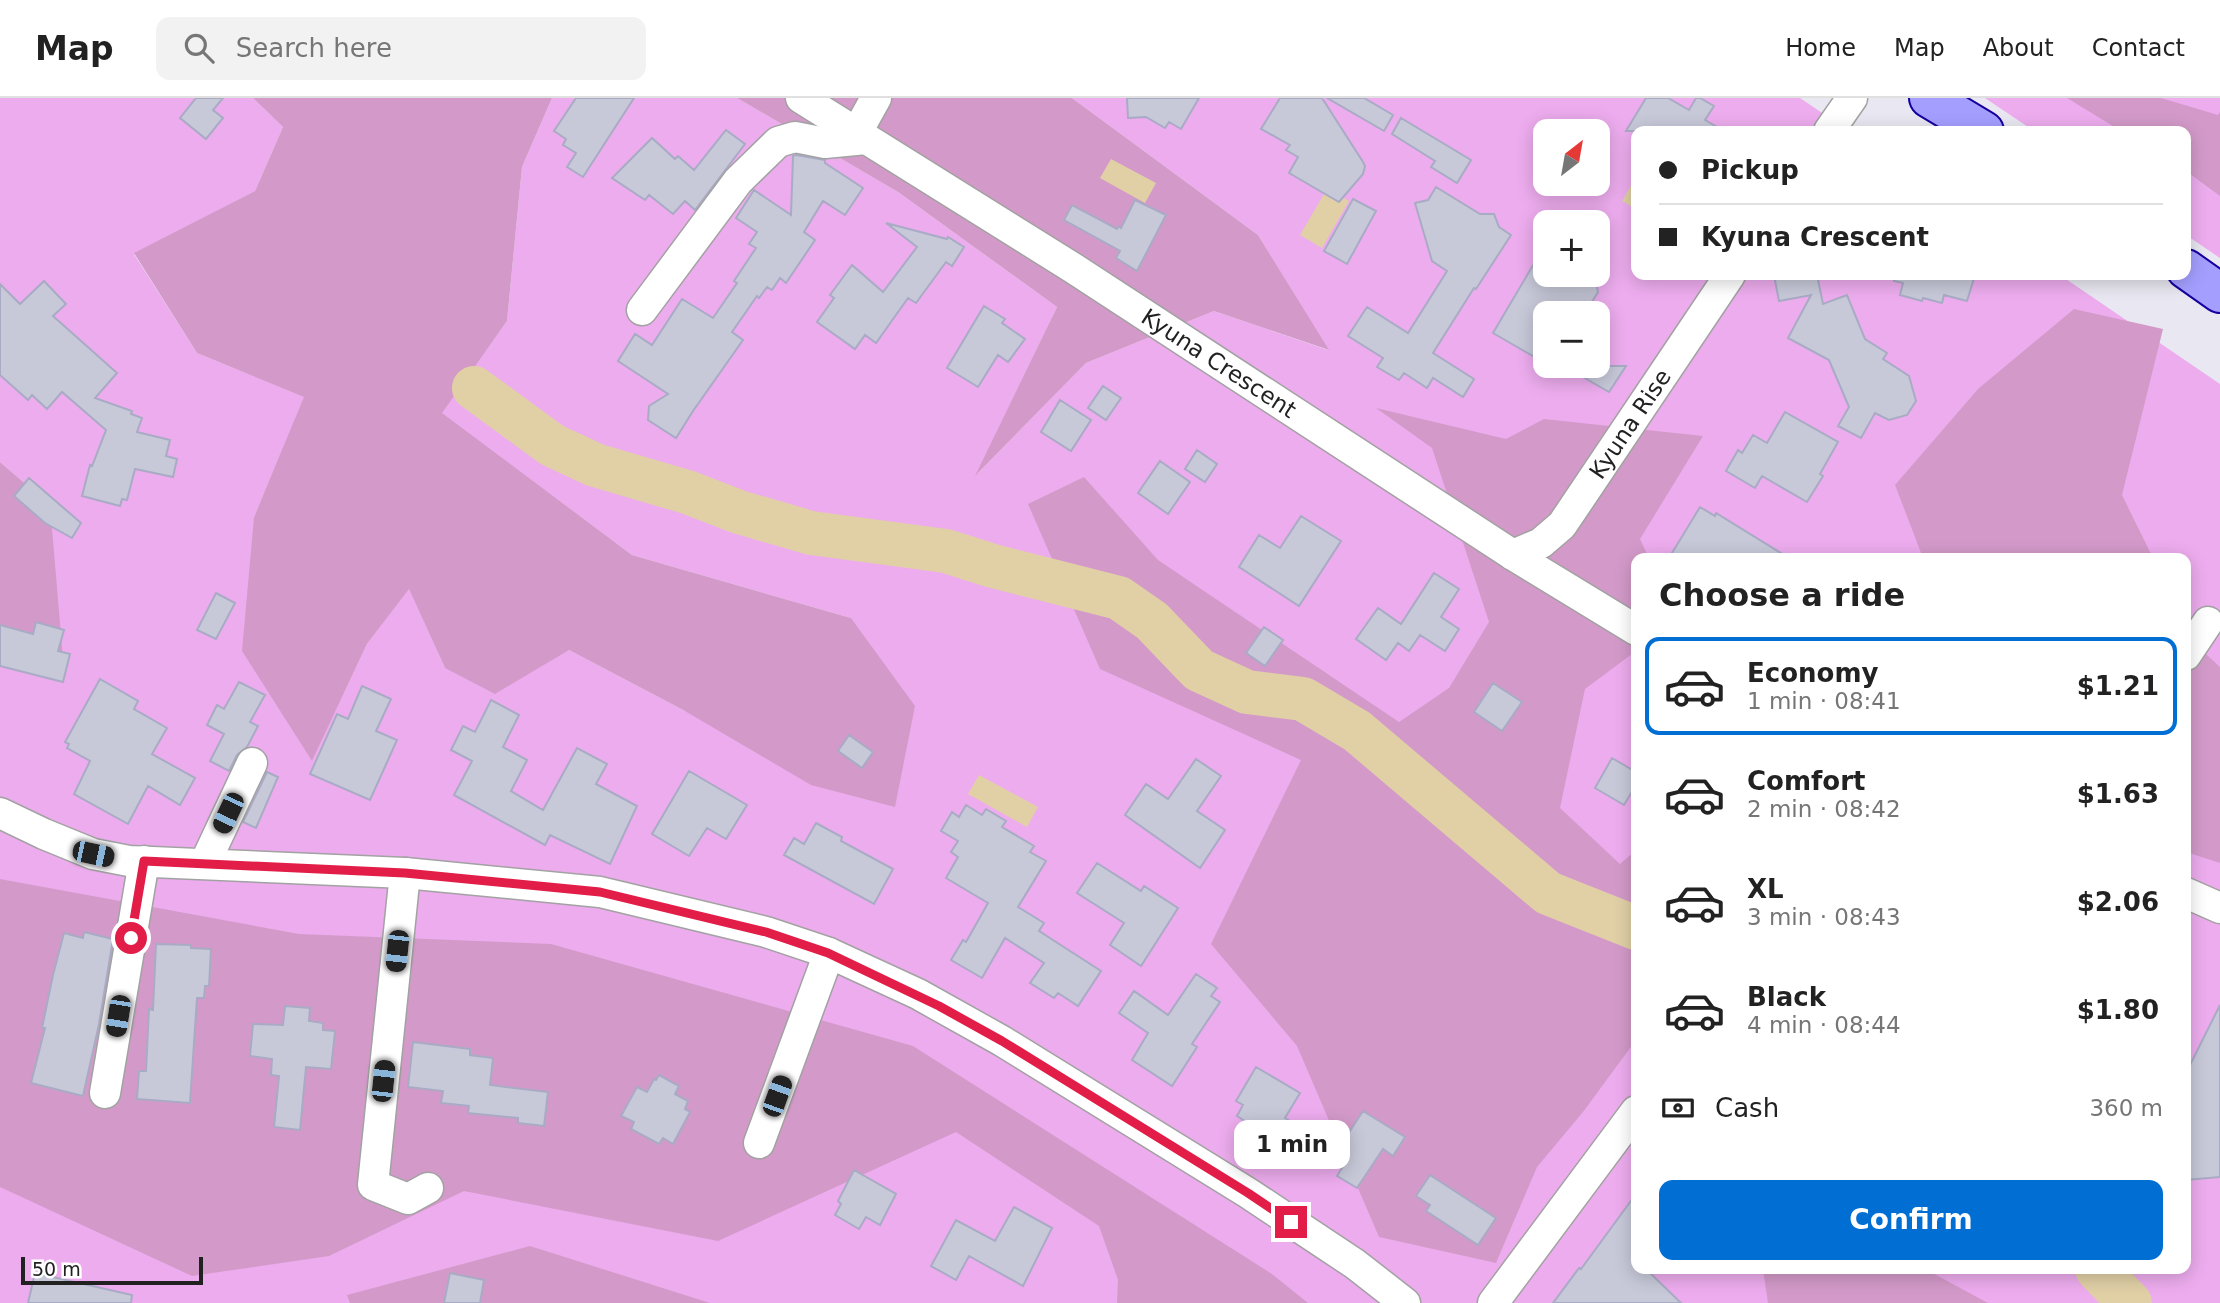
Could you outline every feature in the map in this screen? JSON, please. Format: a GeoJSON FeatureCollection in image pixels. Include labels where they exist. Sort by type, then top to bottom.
{"type":"FeatureCollection","features":[{"type":"Feature","properties":{"kind":"main road"},"geometry":{"type":"LineString","coordinates":[[1928,98],[1976,126]]}},
{"type":"Feature","properties":{"kind":"main road"},"geometry":{"type":"LineString","coordinates":[[2191,273],[2220,293]]}},
{"type":"Feature","properties":{"kind":"street","name":"Kyuna Crescent"},"geometry":{"type":"LineString","coordinates":[[801,98],[1073,268],[1513,555],[1631,627]]}},
{"type":"Feature","properties":{"kind":"street"},"geometry":{"type":"LineString","coordinates":[[642,310],[738,181],[778,142],[795,137],[825,143],[861,136],[876,98]]}},
{"type":"Feature","properties":{"kind":"street"},"geometry":{"type":"LineString","coordinates":[[1832,126],[1852,98]]}},
{"type":"Feature","properties":{"kind":"street","name":"Kyuna Rise"},"geometry":{"type":"LineString","coordinates":[[1513,555],[1541,543],[1562,525],[1727,280]]}},
{"type":"Feature","properties":{"kind":"street"},"geometry":{"type":"LineString","coordinates":[[2191,648],[2208,622]]}},
{"type":"Feature","properties":{"kind":"street"},"geometry":{"type":"LineString","coordinates":[[205,863],[252,763]]}},
{"type":"Feature","properties":{"kind":"street"},"geometry":{"type":"LineString","coordinates":[[0,813],[93,854],[128,862],[405,873],[600,892],[766,932],[828,953],[918,994],[1002,1041],[1248,1193],[1355,1264],[1405,1303]]}},
{"type":"Feature","properties":{"kind":"street"},"geometry":{"type":"LineString","coordinates":[[105,1093],[144,861]]}},
{"type":"Feature","properties":{"kind":"street"},"geometry":{"type":"LineString","coordinates":[[405,873],[373,1185],[408,1199],[428,1188]]}},
{"type":"Feature","properties":{"kind":"street"},"geometry":{"type":"LineString","coordinates":[[2191,895],[2220,908]]}},
{"type":"Feature","properties":{"kind":"street"},"geometry":{"type":"LineString","coordinates":[[759,1143],[828,953]]}},
{"type":"Feature","properties":{"kind":"street"},"geometry":{"type":"LineString","coordinates":[[1493,1303],[1631,1118]]}},
{"type":"Feature","properties":{"kind":"shaded area"},"geometry":{"type":"Polygon","coordinates":[[[0,98],[253,98],[283,127],[255,191],[134,254],[197,353],[305,397],[254,517],[312,760],[367,644],[409,588],[445,668],[569,650],[685,711],[851,618],[632,555],[441,413],[507,321],[522,167],[552,98],[737,98],[898,192],[1057,307],[977,474],[1086,363],[1214,311],[1328,350],[1258,235],[1072,98],[1800,98],[1842,126],[1631,126],[1631,280],[2067,280],[2220,384],[2220,1303],[0,1303],[0,651],[50,505],[0,462],[0,98]]]}},
{"type":"Feature","properties":{"kind":"shaded area"},"geometry":{"type":"Polygon","coordinates":[[[253,98],[552,98],[522,167],[507,321],[442,413],[632,555],[851,618],[915,706],[895,807],[811,785],[685,711],[569,650],[495,694],[445,668],[409,589],[367,644],[312,761],[242,651],[254,517],[304,397],[197,353],[134,253],[255,191],[283,127],[253,98]]]}},
{"type":"Feature","properties":{"kind":"shaded area"},"geometry":{"type":"Polygon","coordinates":[[[737,98],[1072,98],[1258,235],[1329,350],[1214,311],[1086,363],[975,476],[1057,307],[898,192],[737,98]]]}},
{"type":"Feature","properties":{"kind":"shaded area"},"geometry":{"type":"Polygon","coordinates":[[[1985,98],[2220,98],[2220,258],[2191,238],[2191,126],[2027,126],[1985,98]]]}},
{"type":"Feature","properties":{"kind":"shaded area"},"geometry":{"type":"Polygon","coordinates":[[[2067,98],[2161,98],[2218,115],[2220,112],[2220,196],[2191,175],[2191,126],[2113,126],[2067,98]]]}},
{"type":"Feature","properties":{"kind":"shaded area"},"geometry":{"type":"Polygon","coordinates":[[[1111,159],[1156,183],[1145,203],[1100,178],[1111,159]]]}},
{"type":"Feature","properties":{"kind":"shaded area"},"geometry":{"type":"Polygon","coordinates":[[[1631,185],[1631,206],[1622,201],[1631,185]]]}},
{"type":"Feature","properties":{"kind":"shaded area"},"geometry":{"type":"Polygon","coordinates":[[[1327,189],[1349,201],[1322,248],[1300,235],[1327,189]]]}},
{"type":"Feature","properties":{"kind":"shaded area"},"geometry":{"type":"Polygon","coordinates":[[[2074,309],[2163,329],[2122,495],[2151,553],[1921,553],[1895,485],[1978,389],[2074,309]]]}},
{"type":"Feature","properties":{"kind":"shaded area"},"geometry":{"type":"Polygon","coordinates":[[[1376,408],[1506,439],[1544,419],[1703,436],[1640,539],[1647,553],[1631,553],[1631,655],[1585,689],[1560,808],[1620,864],[1631,854],[1631,1047],[1583,1112],[1537,1167],[1496,1263],[1379,1237],[1297,1046],[1211,944],[1301,760],[1100,669],[1028,504],[1084,477],[1158,560],[1399,722],[1449,688],[1489,622],[1432,448],[1376,408]]]}},
{"type":"Feature","properties":{"kind":"shaded area"},"geometry":{"type":"Polygon","coordinates":[[[0,462],[50,505],[64,670],[0,651],[0,462]]]}},
{"type":"Feature","properties":{"kind":"shaded area"},"geometry":{"type":"Polygon","coordinates":[[[2191,636],[2194,643],[2220,667],[2220,863],[2191,854],[2191,636]]]}},
{"type":"Feature","properties":{"kind":"shaded area"},"geometry":{"type":"Polygon","coordinates":[[[979,775],[1038,807],[1027,827],[968,794],[979,775]]]}},
{"type":"Feature","properties":{"kind":"shaded area"},"geometry":{"type":"Polygon","coordinates":[[[0,879],[299,934],[551,944],[913,1046],[1272,1274],[1308,1303],[1117,1303],[1118,1280],[1099,1226],[956,1132],[718,1241],[464,1191],[329,1256],[192,1276],[0,1187],[0,879]]]}},
{"type":"Feature","properties":{"kind":"shaded area"},"geometry":{"type":"Polygon","coordinates":[[[530,1246],[710,1303],[350,1303],[347,1295],[530,1246]]]}},
{"type":"Feature","properties":{"kind":"shaded area"},"geometry":{"type":"Polygon","coordinates":[[[1764,1274],[1934,1274],[1988,1303],[1768,1303],[1764,1274]]]}},
{"type":"Feature","properties":{"kind":"building"},"geometry":{"type":"Polygon","coordinates":[[[196,98],[223,98],[213,110],[223,118],[206,139],[180,118],[196,98]]]}},
{"type":"Feature","properties":{"kind":"building"},"geometry":{"type":"Polygon","coordinates":[[[576,98],[634,98],[583,177],[567,167],[576,153],[563,145],[566,139],[554,131],[576,98]]]}},
{"type":"Feature","properties":{"kind":"building"},"geometry":{"type":"Polygon","coordinates":[[[1127,98],[1199,98],[1181,129],[1169,122],[1165,128],[1146,117],[1128,118],[1127,98]]]}},
{"type":"Feature","properties":{"kind":"building"},"geometry":{"type":"Polygon","coordinates":[[[1280,98],[1322,98],[1363,162],[1363,174],[1339,202],[1289,173],[1298,157],[1286,150],[1290,145],[1261,129],[1280,98]]]}},
{"type":"Feature","properties":{"kind":"building"},"geometry":{"type":"Polygon","coordinates":[[[1327,98],[1364,98],[1393,115],[1384,131],[1327,98]]]}},
{"type":"Feature","properties":{"kind":"building"},"geometry":{"type":"Polygon","coordinates":[[[1646,98],[1668,98],[1689,110],[1696,98],[1714,106],[1705,120],[1715,126],[1631,126],[1631,131],[1626,131],[1646,98]]]}},
{"type":"Feature","properties":{"kind":"building"},"geometry":{"type":"Polygon","coordinates":[[[1401,118],[1471,160],[1457,183],[1431,167],[1435,161],[1392,134],[1401,118]]]}},
{"type":"Feature","properties":{"kind":"building"},"geometry":{"type":"Polygon","coordinates":[[[726,130],[745,144],[695,210],[685,201],[673,214],[649,195],[645,200],[612,178],[652,138],[675,159],[678,156],[694,170],[726,130]]]}},
{"type":"Feature","properties":{"kind":"building"},"geometry":{"type":"Polygon","coordinates":[[[793,156],[825,160],[825,163],[863,188],[845,215],[823,201],[804,232],[815,240],[786,283],[780,278],[772,290],[767,287],[759,298],[757,296],[732,332],[743,340],[676,438],[648,420],[649,406],[668,394],[618,361],[635,334],[652,345],[682,299],[713,318],[737,283],[734,281],[756,248],[749,244],[757,232],[736,218],[754,190],[791,215],[793,156]]]}},
{"type":"Feature","properties":{"kind":"building"},"geometry":{"type":"Polygon","coordinates":[[[1436,187],[1480,214],[1494,214],[1499,227],[1511,235],[1433,353],[1474,379],[1463,397],[1433,378],[1427,388],[1404,373],[1399,380],[1377,367],[1383,358],[1348,336],[1367,307],[1408,333],[1447,271],[1432,261],[1415,203],[1428,200],[1436,187]]]}},
{"type":"Feature","properties":{"kind":"building"},"geometry":{"type":"Polygon","coordinates":[[[1353,199],[1376,211],[1347,264],[1324,251],[1353,199]]]}},
{"type":"Feature","properties":{"kind":"building"},"geometry":{"type":"Polygon","coordinates":[[[1135,200],[1166,215],[1137,271],[1116,258],[1120,251],[1064,220],[1072,205],[1117,229],[1119,226],[1121,228],[1135,200]]]}},
{"type":"Feature","properties":{"kind":"building"},"geometry":{"type":"Polygon","coordinates":[[[886,223],[947,239],[948,237],[964,247],[952,266],[946,262],[916,303],[908,298],[876,343],[865,335],[855,349],[817,322],[834,298],[830,295],[852,265],[883,292],[917,247],[886,223]]]}},
{"type":"Feature","properties":{"kind":"building"},"geometry":{"type":"Polygon","coordinates":[[[1533,265],[1533,287],[1597,287],[1598,292],[1592,301],[1533,301],[1533,356],[1493,333],[1533,265]]]}},
{"type":"Feature","properties":{"kind":"building"},"geometry":{"type":"Polygon","coordinates":[[[1775,280],[1818,280],[1823,304],[1847,295],[1865,339],[1887,353],[1883,359],[1909,376],[1916,401],[1907,415],[1889,420],[1875,413],[1861,438],[1838,426],[1849,407],[1829,360],[1788,338],[1811,295],[1779,301],[1775,280]]]}},
{"type":"Feature","properties":{"kind":"building"},"geometry":{"type":"Polygon","coordinates":[[[1973,280],[1967,301],[1944,295],[1942,303],[1900,295],[1903,283],[1894,281],[1973,280]]]}},
{"type":"Feature","properties":{"kind":"building"},"geometry":{"type":"Polygon","coordinates":[[[44,281],[66,304],[53,316],[117,373],[95,398],[132,411],[131,414],[142,418],[137,432],[170,440],[166,456],[177,459],[173,477],[135,469],[127,500],[122,499],[120,506],[82,496],[90,465],[92,466],[106,430],[62,392],[47,409],[32,395],[28,400],[0,375],[0,284],[20,304],[44,281]]]}},
{"type":"Feature","properties":{"kind":"building"},"geometry":{"type":"Polygon","coordinates":[[[984,306],[1005,319],[1002,323],[1025,339],[1008,362],[998,355],[978,387],[947,368],[984,306]]]}},
{"type":"Feature","properties":{"kind":"building"},"geometry":{"type":"Polygon","coordinates":[[[1610,366],[1626,366],[1609,392],[1585,378],[1610,378],[1610,366]]]}},
{"type":"Feature","properties":{"kind":"building"},"geometry":{"type":"Polygon","coordinates":[[[1103,386],[1121,398],[1106,420],[1088,408],[1103,386]]]}},
{"type":"Feature","properties":{"kind":"building"},"geometry":{"type":"Polygon","coordinates":[[[1060,400],[1091,420],[1071,451],[1041,432],[1060,400]]]}},
{"type":"Feature","properties":{"kind":"building"},"geometry":{"type":"Polygon","coordinates":[[[1785,412],[1838,442],[1820,474],[1823,476],[1807,502],[1762,476],[1755,488],[1726,471],[1738,450],[1742,453],[1753,435],[1767,443],[1785,412]]]}},
{"type":"Feature","properties":{"kind":"building"},"geometry":{"type":"Polygon","coordinates":[[[1197,450],[1217,464],[1205,482],[1185,469],[1197,450]]]}},
{"type":"Feature","properties":{"kind":"building"},"geometry":{"type":"Polygon","coordinates":[[[1160,461],[1190,482],[1168,514],[1138,493],[1160,461]]]}},
{"type":"Feature","properties":{"kind":"building"},"geometry":{"type":"Polygon","coordinates":[[[29,478],[81,523],[72,538],[45,523],[14,496],[29,478]]]}},
{"type":"Feature","properties":{"kind":"building"},"geometry":{"type":"Polygon","coordinates":[[[1700,507],[1715,516],[1716,513],[1781,553],[1672,553],[1700,507]]]}},
{"type":"Feature","properties":{"kind":"building"},"geometry":{"type":"Polygon","coordinates":[[[1301,516],[1341,541],[1299,606],[1239,567],[1259,535],[1280,548],[1301,516]]]}},
{"type":"Feature","properties":{"kind":"building"},"geometry":{"type":"Polygon","coordinates":[[[1434,573],[1459,589],[1441,617],[1459,629],[1445,651],[1420,635],[1409,651],[1398,643],[1386,660],[1356,639],[1378,608],[1401,624],[1434,573]]]}},
{"type":"Feature","properties":{"kind":"building"},"geometry":{"type":"Polygon","coordinates":[[[216,593],[235,603],[216,639],[197,630],[216,593]]]}},
{"type":"Feature","properties":{"kind":"building"},"geometry":{"type":"Polygon","coordinates":[[[36,622],[64,630],[58,651],[70,654],[63,682],[0,666],[0,625],[33,634],[36,622]]]}},
{"type":"Feature","properties":{"kind":"building"},"geometry":{"type":"Polygon","coordinates":[[[1264,627],[1283,640],[1265,666],[1246,653],[1264,627]]]}},
{"type":"Feature","properties":{"kind":"building"},"geometry":{"type":"Polygon","coordinates":[[[100,679],[138,701],[134,709],[167,728],[152,754],[195,778],[180,805],[148,786],[128,824],[74,794],[90,761],[67,748],[69,744],[65,742],[100,679]]]}},
{"type":"Feature","properties":{"kind":"building"},"geometry":{"type":"Polygon","coordinates":[[[239,682],[265,695],[250,722],[258,726],[247,747],[237,755],[229,771],[210,761],[224,734],[207,725],[217,705],[224,709],[239,682]]]}},
{"type":"Feature","properties":{"kind":"building"},"geometry":{"type":"Polygon","coordinates":[[[1493,683],[1522,702],[1502,731],[1474,712],[1493,683]]]}},
{"type":"Feature","properties":{"kind":"building"},"geometry":{"type":"Polygon","coordinates":[[[362,686],[391,699],[376,731],[397,740],[370,800],[310,774],[337,714],[348,719],[362,686]]]}},
{"type":"Feature","properties":{"kind":"building"},"geometry":{"type":"Polygon","coordinates":[[[491,700],[519,715],[503,747],[527,760],[511,791],[543,810],[577,748],[607,764],[596,784],[637,806],[610,864],[550,835],[545,845],[454,795],[472,761],[451,750],[463,726],[475,732],[491,700]]]}},
{"type":"Feature","properties":{"kind":"building"},"geometry":{"type":"Polygon","coordinates":[[[849,735],[873,752],[862,768],[838,751],[849,735]]]}},
{"type":"Feature","properties":{"kind":"building"},"geometry":{"type":"Polygon","coordinates":[[[1612,758],[1631,769],[1631,793],[1624,805],[1595,788],[1612,758]]]}},
{"type":"Feature","properties":{"kind":"building"},"geometry":{"type":"Polygon","coordinates":[[[1196,759],[1221,776],[1197,811],[1225,830],[1200,868],[1125,815],[1146,784],[1168,799],[1196,759]]]}},
{"type":"Feature","properties":{"kind":"building"},"geometry":{"type":"Polygon","coordinates":[[[689,771],[747,805],[726,839],[707,828],[689,856],[652,834],[689,771]]]}},
{"type":"Feature","properties":{"kind":"building"},"geometry":{"type":"Polygon","coordinates":[[[267,772],[278,777],[256,828],[243,822],[267,772]]]}},
{"type":"Feature","properties":{"kind":"building"},"geometry":{"type":"Polygon","coordinates":[[[966,805],[982,815],[986,809],[1006,821],[1002,827],[1034,846],[1030,852],[1046,861],[1018,907],[1044,923],[1039,931],[1101,971],[1078,1006],[1058,993],[1054,998],[1030,983],[1044,963],[1005,938],[982,978],[951,960],[963,940],[966,942],[988,903],[946,878],[958,857],[951,852],[958,841],[941,831],[952,812],[959,817],[966,805]]]}},
{"type":"Feature","properties":{"kind":"building"},"geometry":{"type":"Polygon","coordinates":[[[816,823],[842,837],[841,841],[893,869],[874,904],[784,855],[794,838],[804,844],[816,823]]]}},
{"type":"Feature","properties":{"kind":"building"},"geometry":{"type":"Polygon","coordinates":[[[1097,863],[1141,891],[1144,886],[1178,908],[1141,966],[1110,945],[1124,923],[1077,893],[1097,863]]]}},
{"type":"Feature","properties":{"kind":"building"},"geometry":{"type":"Polygon","coordinates":[[[84,932],[113,939],[99,1024],[83,1096],[31,1083],[64,933],[83,938],[84,932]]]}},
{"type":"Feature","properties":{"kind":"building"},"geometry":{"type":"Polygon","coordinates":[[[156,944],[191,945],[191,948],[211,949],[209,986],[205,986],[204,998],[197,998],[190,1103],[137,1099],[139,1071],[146,1071],[149,1009],[153,1010],[156,944]]]}},
{"type":"Feature","properties":{"kind":"building"},"geometry":{"type":"Polygon","coordinates":[[[1196,974],[1217,988],[1211,996],[1220,1002],[1192,1044],[1197,1047],[1172,1086],[1132,1060],[1148,1033],[1119,1013],[1134,991],[1168,1015],[1196,974]]]}},
{"type":"Feature","properties":{"kind":"building"},"geometry":{"type":"Polygon","coordinates":[[[2220,1005],[2220,1177],[2191,1180],[2191,1063],[2220,1005]]]}},
{"type":"Feature","properties":{"kind":"building"},"geometry":{"type":"Polygon","coordinates":[[[285,1006],[310,1008],[309,1021],[323,1023],[323,1030],[335,1031],[331,1069],[306,1067],[300,1130],[274,1127],[279,1076],[271,1075],[272,1059],[250,1056],[253,1024],[283,1025],[285,1006]]]}},
{"type":"Feature","properties":{"kind":"building"},"geometry":{"type":"Polygon","coordinates":[[[413,1042],[470,1049],[470,1055],[493,1058],[490,1085],[548,1092],[544,1126],[518,1123],[518,1118],[468,1113],[469,1106],[441,1103],[443,1091],[408,1087],[413,1042]]]}},
{"type":"Feature","properties":{"kind":"building"},"geometry":{"type":"Polygon","coordinates":[[[1256,1067],[1300,1093],[1285,1118],[1304,1129],[1284,1162],[1261,1148],[1258,1153],[1238,1140],[1248,1123],[1237,1116],[1243,1105],[1236,1101],[1256,1067]]]}},
{"type":"Feature","properties":{"kind":"building"},"geometry":{"type":"Polygon","coordinates":[[[659,1075],[679,1086],[675,1094],[688,1101],[685,1109],[690,1112],[673,1144],[663,1138],[659,1144],[631,1129],[634,1122],[621,1116],[637,1087],[647,1092],[659,1075]]]}},
{"type":"Feature","properties":{"kind":"building"},"geometry":{"type":"Polygon","coordinates":[[[1363,1111],[1405,1137],[1393,1156],[1383,1149],[1357,1188],[1337,1176],[1348,1158],[1337,1151],[1363,1111]]]}},
{"type":"Feature","properties":{"kind":"building"},"geometry":{"type":"Polygon","coordinates":[[[854,1170],[896,1194],[880,1225],[866,1217],[859,1229],[835,1215],[841,1204],[838,1201],[854,1170]]]}},
{"type":"Feature","properties":{"kind":"building"},"geometry":{"type":"Polygon","coordinates":[[[1430,1175],[1496,1218],[1478,1245],[1426,1211],[1430,1205],[1416,1196],[1430,1175]]]}},
{"type":"Feature","properties":{"kind":"building"},"geometry":{"type":"Polygon","coordinates":[[[1631,1201],[1631,1274],[1651,1274],[1681,1303],[1553,1303],[1579,1268],[1581,1269],[1631,1201]]]}},
{"type":"Feature","properties":{"kind":"building"},"geometry":{"type":"Polygon","coordinates":[[[1014,1207],[1052,1228],[1023,1286],[969,1256],[956,1280],[931,1266],[956,1220],[995,1241],[1014,1207]]]}},
{"type":"Feature","properties":{"kind":"building"},"geometry":{"type":"Polygon","coordinates":[[[35,1273],[132,1295],[131,1303],[28,1303],[35,1273]]]}},
{"type":"Feature","properties":{"kind":"building"},"geometry":{"type":"Polygon","coordinates":[[[450,1273],[484,1280],[480,1303],[444,1303],[450,1273]]]}},
{"type":"Feature","properties":{"kind":"waterway"},"geometry":{"type":"LineString","coordinates":[[474,388],[552,445],[595,465],[687,492],[739,512],[811,533],[946,551],[993,566],[1119,598],[1152,621],[1199,670],[1247,692],[1303,699],[1357,731],[1548,893],[1631,926]]}},
{"type":"Feature","properties":{"kind":"waterway"},"geometry":{"type":"LineString","coordinates":[[2102,1274],[2130,1303]]}},
{"type":"Feature","properties":{"kind":"route"},"geometry":{"type":"LineString","coordinates":[[131,938],[144,861],[405,873],[600,892],[766,932],[828,953],[918,994],[1002,1041],[1291,1222]]}}]}
